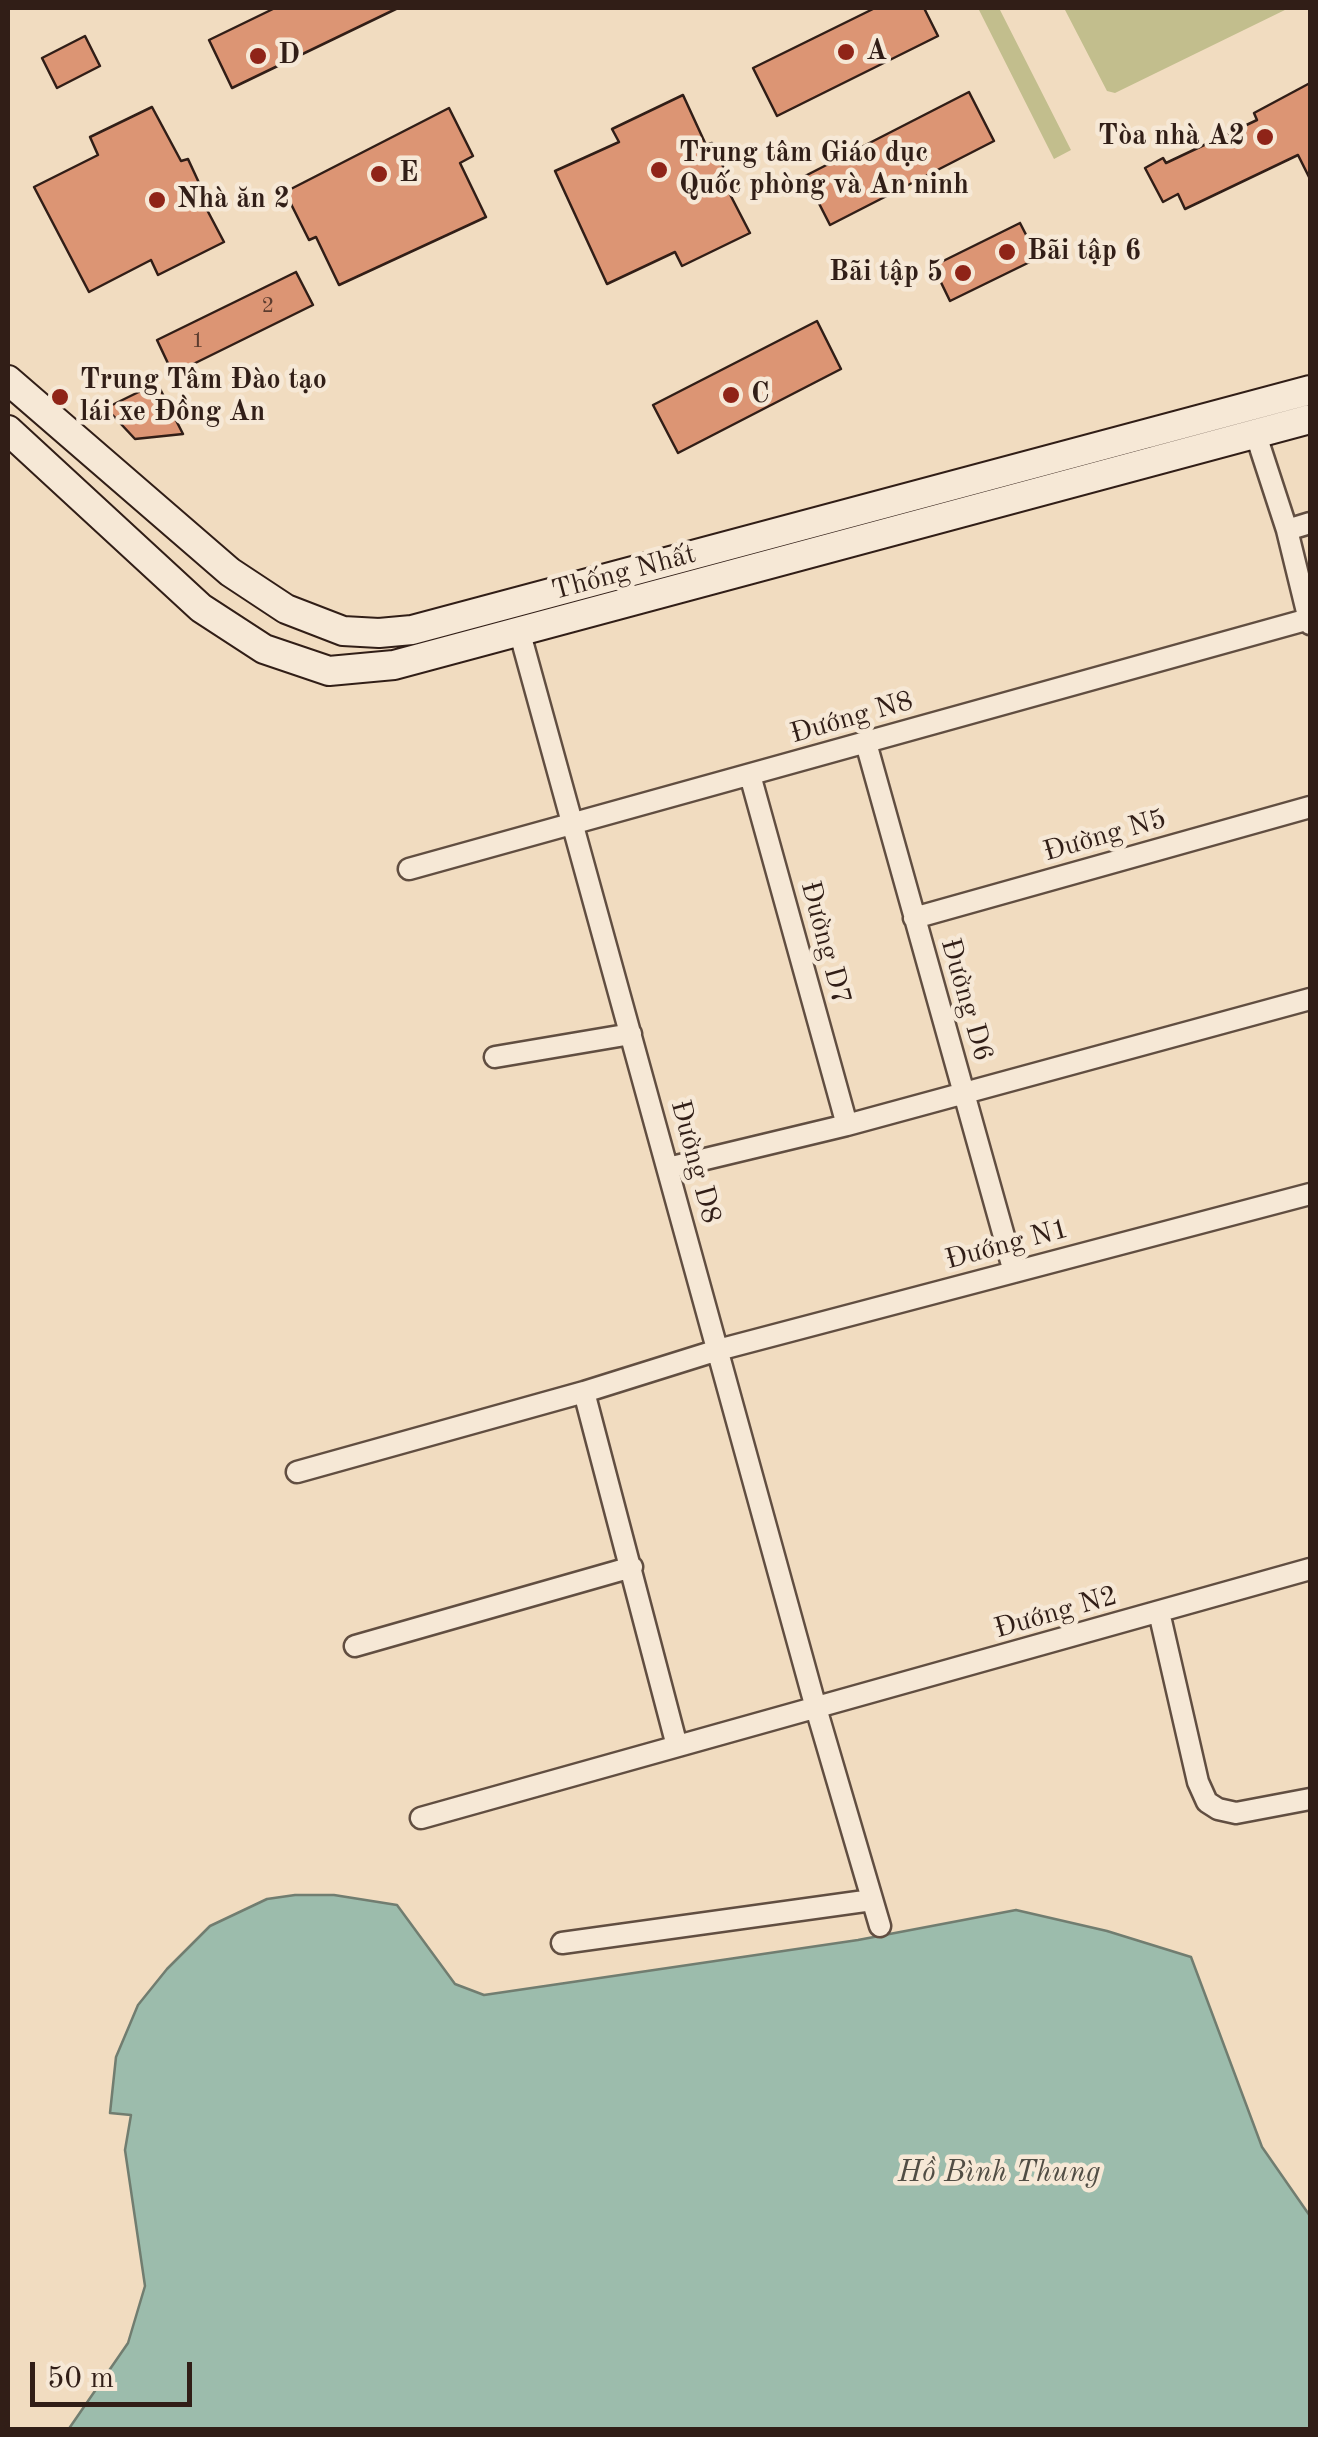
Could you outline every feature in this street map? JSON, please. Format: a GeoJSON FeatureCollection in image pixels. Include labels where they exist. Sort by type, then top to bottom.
{"type":"FeatureCollection","features":[{"type":"Feature","properties":{"kind":"main road","name":"Thống Nhất"},"geometry":{"type":"LineString","coordinates":[[8,380],[230,572],[286,608],[342,632],[412,630],[1253,419],[1310,419]]}},
{"type":"Feature","properties":{"kind":"main road","name":"Thống Nhất"},"geometry":{"type":"LineString","coordinates":[[8,430],[201,608],[264,649],[328,671],[394,665],[520,630],[1253,419],[1310,390]]}},
{"type":"Feature","properties":{"kind":"main road"},"geometry":{"type":"LineString","coordinates":[[264,649],[286,608]]}},
{"type":"Feature","properties":{"kind":"street"},"geometry":{"type":"LineString","coordinates":[[1253,419],[1310,622]]}},
{"type":"Feature","properties":{"kind":"street"},"geometry":{"type":"LineString","coordinates":[[1286,530],[1310,523]]}},
{"type":"Feature","properties":{"kind":"street","name":"Đướng N8"},"geometry":{"type":"LineString","coordinates":[[409,869],[1310,622]]}},
{"type":"Feature","properties":{"kind":"street","name":"Đường D8"},"geometry":{"type":"LineString","coordinates":[[520,630],[816,1708],[880,1926]]}},
{"type":"Feature","properties":{"kind":"street","name":"Đường D6"},"geometry":{"type":"LineString","coordinates":[[866,743],[1014,1272]]}},
{"type":"Feature","properties":{"kind":"street","name":"Đường D7"},"geometry":{"type":"LineString","coordinates":[[750,775],[846,1125]]}},
{"type":"Feature","properties":{"kind":"street","name":"Đường N5"},"geometry":{"type":"LineString","coordinates":[[914,918],[1310,808]]}},
{"type":"Feature","properties":{"kind":"street"},"geometry":{"type":"LineString","coordinates":[[668,1168],[964,1094],[1310,999]]}},
{"type":"Feature","properties":{"kind":"street"},"geometry":{"type":"LineString","coordinates":[[495,1057],[631,1034]]}},
{"type":"Feature","properties":{"kind":"street","name":"Đướng N1"},"geometry":{"type":"LineString","coordinates":[[297,1472],[584,1392],[718,1350],[1310,1194]]}},
{"type":"Feature","properties":{"kind":"street"},"geometry":{"type":"LineString","coordinates":[[584,1392],[677,1746]]}},
{"type":"Feature","properties":{"kind":"street"},"geometry":{"type":"LineString","coordinates":[[355,1646],[632,1566]]}},
{"type":"Feature","properties":{"kind":"street","name":"Đướng N2"},"geometry":{"type":"LineString","coordinates":[[420,1818],[1310,1569]]}},
{"type":"Feature","properties":{"kind":"street"},"geometry":{"type":"LineString","coordinates":[[1159,1612],[1198,1782],[1207,1802],[1218,1810],[1236,1813],[1310,1800]]}},
{"type":"Feature","properties":{"kind":"street"},"geometry":{"type":"LineString","coordinates":[[562,1943],[872,1900]]}},
{"type":"Feature","properties":{"kind":"shaded area"},"geometry":{"type":"Polygon","coordinates":[[[978,8],[999,8],[1071,150],[1054,159],[978,8]]]}},
{"type":"Feature","properties":{"kind":"shaded area"},"geometry":{"type":"Polygon","coordinates":[[[1064,8],[1289,8],[1115,93],[1107,91],[1064,8]]]}},
{"type":"Feature","properties":{"kind":"water","name":"Hồ Bình Thung"},"geometry":{"type":"Polygon","coordinates":[[[334,1895],[397,1905],[455,1984],[484,1995],[858,1940],[1016,1910],[1107,1931],[1191,1957],[1262,2147],[1310,2216],[1310,2429],[68,2430],[128,2343],[145,2286],[125,2150],[131,2115],[110,2113],[116,2057],[138,2005],[210,1926],[267,1899],[334,1895]]]}},
{"type":"Feature","properties":{"kind":"building","name":"D"},"geometry":{"type":"Polygon","coordinates":[[[275,8],[398,8],[232,88],[209,40],[275,8]]]}},
{"type":"Feature","properties":{"kind":"building","name":"A"},"geometry":{"type":"Polygon","coordinates":[[[875,8],[924,8],[938,36],[777,116],[753,68],[875,8]]]}},
{"type":"Feature","properties":{"kind":"building"},"geometry":{"type":"Polygon","coordinates":[[[85,36],[100,66],[57,88],[42,58],[85,36]]]}},
{"type":"Feature","properties":{"kind":"building","name":"Tòa nhà A2"},"geometry":{"type":"Polygon","coordinates":[[[1310,83],[1310,179],[1298,155],[1185,209],[1178,194],[1163,202],[1145,168],[1163,158],[1166,163],[1257,120],[1254,113],[1310,83]]]}},
{"type":"Feature","properties":{"kind":"building"},"geometry":{"type":"Polygon","coordinates":[[[969,92],[994,141],[830,225],[805,176],[969,92]]]}},
{"type":"Feature","properties":{"kind":"building"},"geometry":{"type":"Polygon","coordinates":[[[683,95],[706,145],[712,143],[727,175],[721,177],[750,233],[682,266],[675,252],[607,284],[555,171],[619,142],[612,129],[683,95]]]}},
{"type":"Feature","properties":{"kind":"building","name":"Nhà ăn 2"},"geometry":{"type":"Polygon","coordinates":[[[152,107],[181,161],[188,159],[200,185],[195,187],[224,242],[158,275],[151,260],[89,292],[34,187],[98,155],[90,137],[152,107]]]}},
{"type":"Feature","properties":{"kind":"building"},"geometry":{"type":"Polygon","coordinates":[[[449,108],[473,156],[460,163],[486,217],[339,285],[316,237],[309,240],[285,192],[449,108]]]}},
{"type":"Feature","properties":{"kind":"building"},"geometry":{"type":"Polygon","coordinates":[[[1020,223],[1038,258],[950,301],[933,266],[1020,223]]]}},
{"type":"Feature","properties":{"kind":"building"},"geometry":{"type":"Polygon","coordinates":[[[296,272],[313,305],[173,374],[157,340],[296,272]]]}},
{"type":"Feature","properties":{"kind":"building","name":"C"},"geometry":{"type":"Polygon","coordinates":[[[817,321],[841,369],[678,453],[653,405],[817,321]]]}},
{"type":"Feature","properties":{"kind":"building"},"geometry":{"type":"Polygon","coordinates":[[[157,383],[183,434],[135,439],[106,408],[157,383]]]}},
{"type":"Feature","properties":{"kind":"place","name":"A"},"geometry":{"type":"Point","coordinates":[846,52]}},
{"type":"Feature","properties":{"kind":"place","name":"D"},"geometry":{"type":"Point","coordinates":[258,56]}},
{"type":"Feature","properties":{"kind":"place","name":"Tòa nhà A2"},"geometry":{"type":"Point","coordinates":[1265,137]}},
{"type":"Feature","properties":{"kind":"place","name":"Trung tâm Giáo dục Quốc phòng và An ninh"},"geometry":{"type":"Point","coordinates":[659,170]}},
{"type":"Feature","properties":{"kind":"place","name":"E"},"geometry":{"type":"Point","coordinates":[379,174]}},
{"type":"Feature","properties":{"kind":"place","name":"Nhà ăn 2"},"geometry":{"type":"Point","coordinates":[157,200]}},
{"type":"Feature","properties":{"kind":"place","name":"Bãi tập 6"},"geometry":{"type":"Point","coordinates":[1007,252]}},
{"type":"Feature","properties":{"kind":"place","name":"Bãi tập 5"},"geometry":{"type":"Point","coordinates":[963,273]}},
{"type":"Feature","properties":{"kind":"place","name":"C"},"geometry":{"type":"Point","coordinates":[731,395]}},
{"type":"Feature","properties":{"kind":"place","name":"Trung Tâm Đào tạo lái xe Đồng An"},"geometry":{"type":"Point","coordinates":[60,397]}}]}
